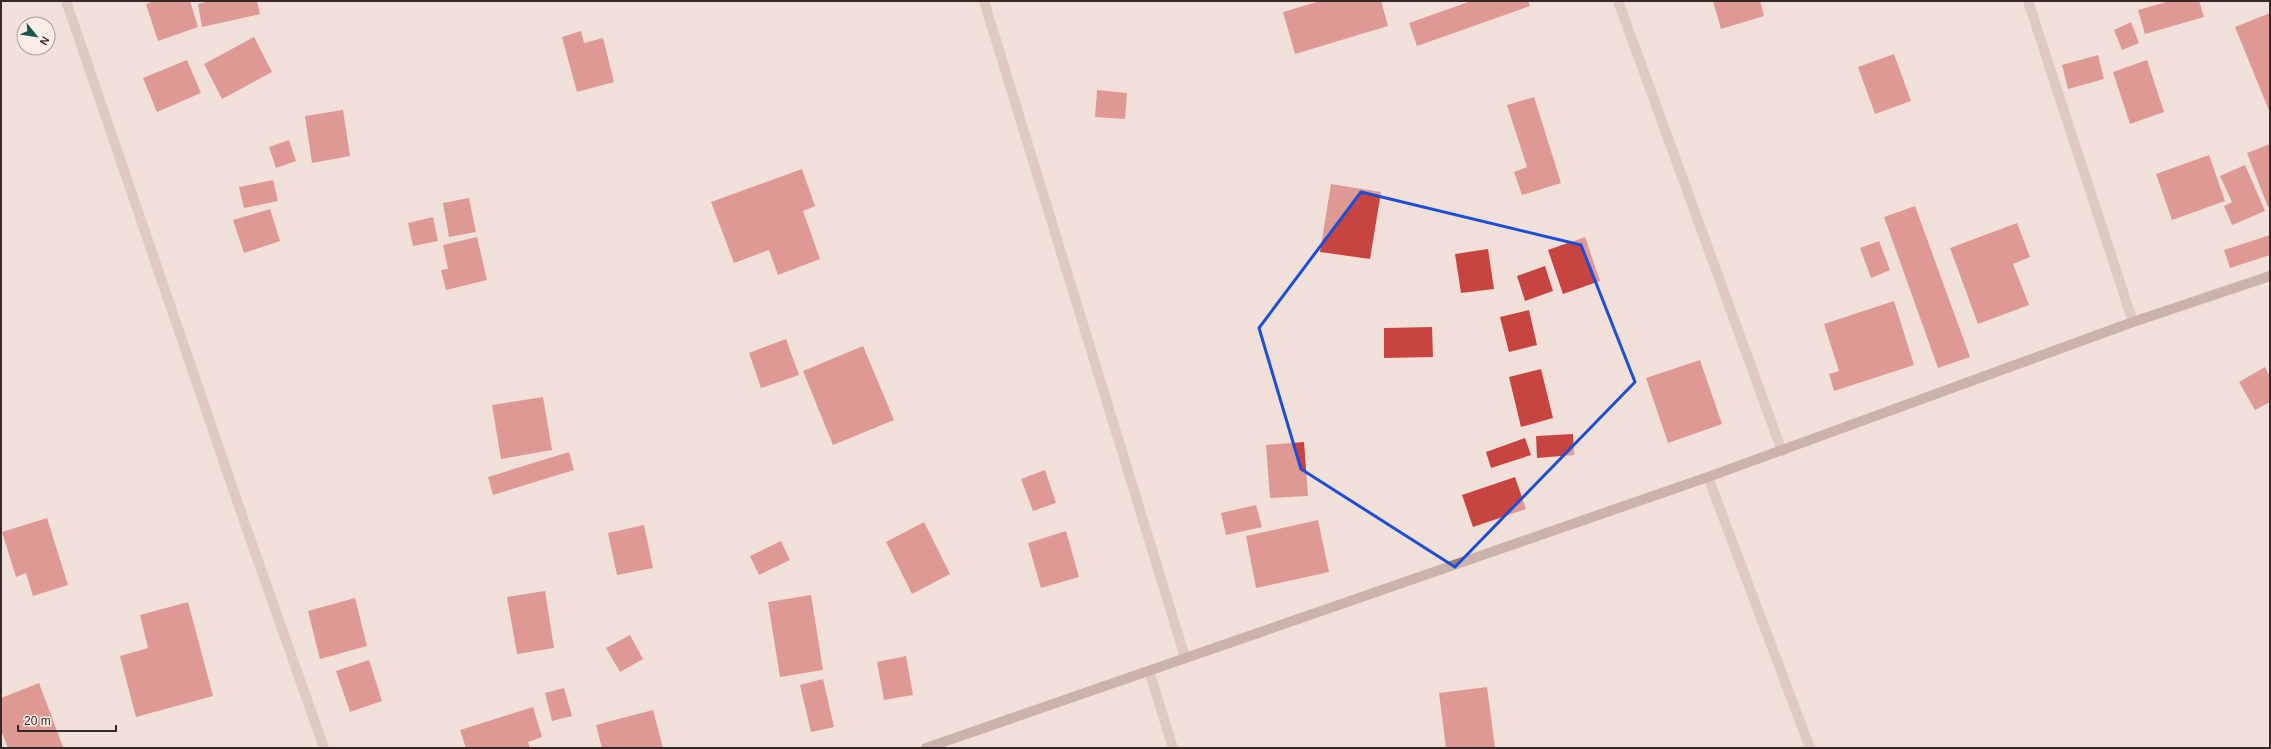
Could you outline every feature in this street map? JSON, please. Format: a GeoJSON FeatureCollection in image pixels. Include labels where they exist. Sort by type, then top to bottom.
{"type":"FeatureCollection","features":[{"type":"Feature","properties":{"kind":"main road"},"geometry":{"type":"LineString","coordinates":[[926,748],[1708,477],[2133,322],[2270,276]]}},
{"type":"Feature","properties":{"kind":"street"},"geometry":{"type":"LineString","coordinates":[[66,1],[245,524],[324,748]]}},
{"type":"Feature","properties":{"kind":"street"},"geometry":{"type":"LineString","coordinates":[[984,1],[1185,657]]}},
{"type":"Feature","properties":{"kind":"street"},"geometry":{"type":"LineString","coordinates":[[1618,1],[1782,450]]}},
{"type":"Feature","properties":{"kind":"street"},"geometry":{"type":"LineString","coordinates":[[2028,1],[2133,322]]}},
{"type":"Feature","properties":{"kind":"street"},"geometry":{"type":"LineString","coordinates":[[1708,477],[1810,748]]}},
{"type":"Feature","properties":{"kind":"street"},"geometry":{"type":"LineString","coordinates":[[1149,671],[1173,748]]}},
{"type":"Feature","properties":{"kind":"highlighted area"},"geometry":{"type":"Polygon","coordinates":[[[1361,192],[1581,245],[1635,382],[1455,567],[1301,469],[1259,328],[1361,192]]]}},
{"type":"Feature","properties":{"kind":"building"},"geometry":{"type":"Polygon","coordinates":[[[154,1],[190,1],[198,27],[158,41],[146,4],[154,1]]]}},
{"type":"Feature","properties":{"kind":"building"},"geometry":{"type":"Polygon","coordinates":[[[210,1],[257,1],[260,14],[202,27],[198,4],[210,1]]]}},
{"type":"Feature","properties":{"kind":"building"},"geometry":{"type":"Polygon","coordinates":[[[1320,1],[1381,1],[1388,26],[1295,54],[1283,12],[1320,1]]]}},
{"type":"Feature","properties":{"kind":"building"},"geometry":{"type":"Polygon","coordinates":[[[1471,1],[1528,1],[1530,6],[1417,46],[1409,23],[1471,1]]]}},
{"type":"Feature","properties":{"kind":"building"},"geometry":{"type":"Polygon","coordinates":[[[1713,1],[1760,1],[1764,16],[1721,29],[1713,1]]]}},
{"type":"Feature","properties":{"kind":"building"},"geometry":{"type":"Polygon","coordinates":[[[2170,1],[2199,1],[2204,17],[2145,34],[2138,10],[2170,1]]]}},
{"type":"Feature","properties":{"kind":"building"},"geometry":{"type":"Polygon","coordinates":[[[2270,13],[2270,113],[2235,27],[2270,13]]]}},
{"type":"Feature","properties":{"kind":"building"},"geometry":{"type":"Polygon","coordinates":[[[2131,22],[2139,43],[2122,50],[2114,30],[2131,22]]]}},
{"type":"Feature","properties":{"kind":"building"},"geometry":{"type":"Polygon","coordinates":[[[581,31],[584,43],[603,38],[614,82],[577,92],[562,37],[581,31]]]}},
{"type":"Feature","properties":{"kind":"building"},"geometry":{"type":"Polygon","coordinates":[[[254,37],[272,72],[222,99],[204,64],[254,37]]]}},
{"type":"Feature","properties":{"kind":"building"},"geometry":{"type":"Polygon","coordinates":[[[1894,54],[1911,101],[1875,114],[1858,67],[1894,54]]]}},
{"type":"Feature","properties":{"kind":"building"},"geometry":{"type":"Polygon","coordinates":[[[2098,55],[2104,79],[2068,89],[2062,65],[2098,55]]]}},
{"type":"Feature","properties":{"kind":"building"},"geometry":{"type":"Polygon","coordinates":[[[187,60],[201,93],[157,112],[143,78],[187,60]]]}},
{"type":"Feature","properties":{"kind":"building"},"geometry":{"type":"Polygon","coordinates":[[[2147,60],[2164,112],[2130,124],[2113,72],[2147,60]]]}},
{"type":"Feature","properties":{"kind":"building"},"geometry":{"type":"Polygon","coordinates":[[[1097,90],[1127,93],[1125,119],[1095,117],[1097,90]]]}},
{"type":"Feature","properties":{"kind":"building"},"geometry":{"type":"Polygon","coordinates":[[[1534,97],[1561,183],[1522,195],[1514,172],[1527,167],[1507,105],[1534,97]]]}},
{"type":"Feature","properties":{"kind":"building"},"geometry":{"type":"Polygon","coordinates":[[[343,110],[350,156],[312,163],[305,116],[343,110]]]}},
{"type":"Feature","properties":{"kind":"building"},"geometry":{"type":"Polygon","coordinates":[[[289,140],[296,161],[276,168],[269,147],[289,140]]]}},
{"type":"Feature","properties":{"kind":"building"},"geometry":{"type":"Polygon","coordinates":[[[2270,144],[2270,206],[2268,207],[2247,153],[2270,144]]]}},
{"type":"Feature","properties":{"kind":"building"},"geometry":{"type":"Polygon","coordinates":[[[2209,155],[2225,201],[2172,220],[2156,174],[2209,155]]]}},
{"type":"Feature","properties":{"kind":"building"},"geometry":{"type":"Polygon","coordinates":[[[2245,165],[2265,211],[2232,225],[2224,206],[2232,202],[2220,176],[2245,165]]]}},
{"type":"Feature","properties":{"kind":"building"},"geometry":{"type":"Polygon","coordinates":[[[802,169],[815,206],[803,211],[820,259],[778,275],[769,250],[734,263],[711,202],[802,169]]]}},
{"type":"Feature","properties":{"kind":"building"},"geometry":{"type":"Polygon","coordinates":[[[273,180],[278,201],[244,208],[239,187],[273,180]]]}},
{"type":"Feature","properties":{"kind":"building"},"geometry":{"type":"Polygon","coordinates":[[[1331,184],[1381,192],[1370,259],[1320,252],[1331,184]]]}},
{"type":"Feature","properties":{"kind":"building"},"geometry":{"type":"Polygon","coordinates":[[[469,198],[476,232],[449,237],[443,203],[469,198]]]}},
{"type":"Feature","properties":{"kind":"building"},"geometry":{"type":"Polygon","coordinates":[[[1915,206],[1970,357],[1938,368],[1884,217],[1915,206]]]}},
{"type":"Feature","properties":{"kind":"building"},"geometry":{"type":"Polygon","coordinates":[[[270,209],[280,241],[244,253],[233,220],[270,209]]]}},
{"type":"Feature","properties":{"kind":"building"},"geometry":{"type":"Polygon","coordinates":[[[433,217],[438,241],[413,246],[408,223],[433,217]]]}},
{"type":"Feature","properties":{"kind":"building"},"geometry":{"type":"Polygon","coordinates":[[[2017,223],[2030,257],[2013,264],[2029,305],[1978,324],[1950,248],[2017,223]]]}},
{"type":"Feature","properties":{"kind":"building"},"geometry":{"type":"Polygon","coordinates":[[[2270,235],[2270,255],[2230,268],[2224,250],[2270,235]]]}},
{"type":"Feature","properties":{"kind":"building"},"geometry":{"type":"Polygon","coordinates":[[[477,237],[487,280],[446,290],[441,270],[448,269],[443,245],[477,237]]]}},
{"type":"Feature","properties":{"kind":"building"},"geometry":{"type":"Polygon","coordinates":[[[1585,237],[1600,281],[1563,294],[1548,250],[1585,237]]]}},
{"type":"Feature","properties":{"kind":"building"},"geometry":{"type":"Polygon","coordinates":[[[1879,241],[1890,270],[1871,278],[1860,248],[1879,241]]]}},
{"type":"Feature","properties":{"kind":"building"},"geometry":{"type":"Polygon","coordinates":[[[1488,249],[1494,289],[1461,293],[1455,254],[1488,249]]]}},
{"type":"Feature","properties":{"kind":"building"},"geometry":{"type":"Polygon","coordinates":[[[1545,266],[1553,291],[1525,301],[1517,276],[1545,266]]]}},
{"type":"Feature","properties":{"kind":"building"},"geometry":{"type":"Polygon","coordinates":[[[1894,301],[1914,365],[1834,391],[1829,374],[1839,371],[1824,324],[1894,301]]]}},
{"type":"Feature","properties":{"kind":"building"},"geometry":{"type":"Polygon","coordinates":[[[1529,310],[1537,345],[1509,352],[1500,317],[1529,310]]]}},
{"type":"Feature","properties":{"kind":"building"},"geometry":{"type":"Polygon","coordinates":[[[1432,327],[1433,357],[1384,358],[1384,328],[1432,327]]]}},
{"type":"Feature","properties":{"kind":"building"},"geometry":{"type":"Polygon","coordinates":[[[786,339],[799,375],[761,388],[749,353],[786,339]]]}},
{"type":"Feature","properties":{"kind":"building"},"geometry":{"type":"Polygon","coordinates":[[[863,346],[894,420],[833,445],[803,371],[863,346]]]}},
{"type":"Feature","properties":{"kind":"building"},"geometry":{"type":"Polygon","coordinates":[[[1700,360],[1722,424],[1668,443],[1646,378],[1700,360]]]}},
{"type":"Feature","properties":{"kind":"building"},"geometry":{"type":"Polygon","coordinates":[[[2265,367],[2270,377],[2270,402],[2255,410],[2239,382],[2265,367]]]}},
{"type":"Feature","properties":{"kind":"building"},"geometry":{"type":"Polygon","coordinates":[[[1541,369],[1553,418],[1521,427],[1509,377],[1541,369]]]}},
{"type":"Feature","properties":{"kind":"building"},"geometry":{"type":"Polygon","coordinates":[[[543,397],[552,450],[501,459],[492,405],[543,397]]]}},
{"type":"Feature","properties":{"kind":"building"},"geometry":{"type":"Polygon","coordinates":[[[1573,434],[1574,455],[1537,458],[1536,436],[1573,434]]]}},
{"type":"Feature","properties":{"kind":"building"},"geometry":{"type":"Polygon","coordinates":[[[1525,438],[1531,455],[1491,468],[1486,452],[1525,438]]]}},
{"type":"Feature","properties":{"kind":"building"},"geometry":{"type":"Polygon","coordinates":[[[1304,442],[1308,496],[1270,498],[1266,445],[1304,442]]]}},
{"type":"Feature","properties":{"kind":"building"},"geometry":{"type":"Polygon","coordinates":[[[569,452],[574,470],[493,495],[488,477],[569,452]]]}},
{"type":"Feature","properties":{"kind":"building"},"geometry":{"type":"Polygon","coordinates":[[[1045,470],[1056,503],[1033,511],[1021,479],[1045,470]]]}},
{"type":"Feature","properties":{"kind":"building"},"geometry":{"type":"Polygon","coordinates":[[[1515,477],[1526,509],[1473,527],[1462,495],[1515,477]]]}},
{"type":"Feature","properties":{"kind":"building"},"geometry":{"type":"Polygon","coordinates":[[[1256,505],[1262,527],[1226,535],[1221,513],[1256,505]]]}},
{"type":"Feature","properties":{"kind":"building"},"geometry":{"type":"Polygon","coordinates":[[[47,518],[68,585],[33,596],[26,573],[16,577],[2,532],[47,518]]]}},
{"type":"Feature","properties":{"kind":"building"},"geometry":{"type":"Polygon","coordinates":[[[1318,520],[1329,572],[1256,588],[1246,536],[1318,520]]]}},
{"type":"Feature","properties":{"kind":"building"},"geometry":{"type":"Polygon","coordinates":[[[924,522],[950,574],[912,594],[886,542],[924,522]]]}},
{"type":"Feature","properties":{"kind":"building"},"geometry":{"type":"Polygon","coordinates":[[[644,525],[653,568],[617,575],[608,533],[644,525]]]}},
{"type":"Feature","properties":{"kind":"building"},"geometry":{"type":"Polygon","coordinates":[[[1066,531],[1079,577],[1041,588],[1028,543],[1066,531]]]}},
{"type":"Feature","properties":{"kind":"building"},"geometry":{"type":"Polygon","coordinates":[[[781,541],[790,560],[759,575],[750,556],[781,541]]]}},
{"type":"Feature","properties":{"kind":"building"},"geometry":{"type":"Polygon","coordinates":[[[545,591],[554,648],[517,654],[507,597],[545,591]]]}},
{"type":"Feature","properties":{"kind":"building"},"geometry":{"type":"Polygon","coordinates":[[[811,595],[823,670],[780,677],[768,602],[811,595]]]}},
{"type":"Feature","properties":{"kind":"building"},"geometry":{"type":"Polygon","coordinates":[[[355,598],[367,646],[320,659],[308,611],[355,598]]]}},
{"type":"Feature","properties":{"kind":"building"},"geometry":{"type":"Polygon","coordinates":[[[188,602],[213,696],[136,717],[120,656],[148,648],[140,615],[188,602]]]}},
{"type":"Feature","properties":{"kind":"building"},"geometry":{"type":"Polygon","coordinates":[[[630,635],[643,659],[620,672],[606,648],[630,635]]]}},
{"type":"Feature","properties":{"kind":"building"},"geometry":{"type":"Polygon","coordinates":[[[906,656],[913,695],[884,700],[877,662],[906,656]]]}},
{"type":"Feature","properties":{"kind":"building"},"geometry":{"type":"Polygon","coordinates":[[[369,660],[382,701],[350,712],[336,671],[369,660]]]}},
{"type":"Feature","properties":{"kind":"building"},"geometry":{"type":"Polygon","coordinates":[[[823,679],[834,727],[811,732],[800,685],[823,679]]]}},
{"type":"Feature","properties":{"kind":"building"},"geometry":{"type":"Polygon","coordinates":[[[39,683],[63,747],[8,748],[1,730],[1,698],[39,683]]]}},
{"type":"Feature","properties":{"kind":"building"},"geometry":{"type":"Polygon","coordinates":[[[1487,687],[1495,748],[1446,748],[1439,693],[1487,687]]]}},
{"type":"Feature","properties":{"kind":"building"},"geometry":{"type":"Polygon","coordinates":[[[564,688],[572,716],[552,721],[545,693],[564,688]]]}},
{"type":"Feature","properties":{"kind":"building"},"geometry":{"type":"Polygon","coordinates":[[[533,707],[542,737],[528,742],[530,748],[466,748],[460,730],[533,707]]]}},
{"type":"Feature","properties":{"kind":"building"},"geometry":{"type":"Polygon","coordinates":[[[653,710],[663,748],[602,748],[596,725],[653,710]]]}}]}
